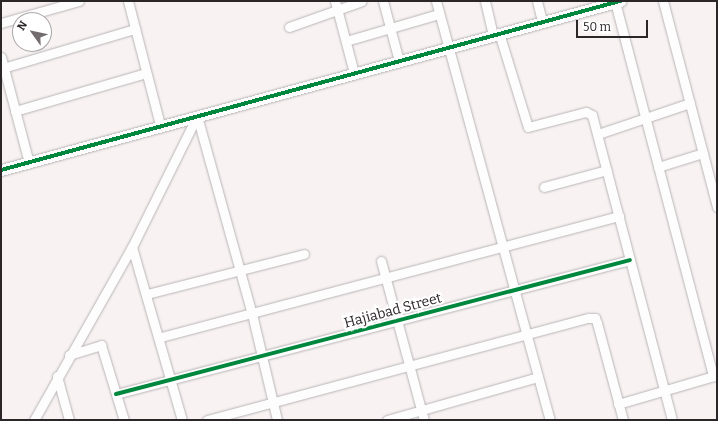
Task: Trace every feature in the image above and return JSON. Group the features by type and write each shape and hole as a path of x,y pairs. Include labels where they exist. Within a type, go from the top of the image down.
{"street":[{"path":"1,23 79,1"},
{"path":"128,1 160,125"},
{"path":"289,27 337,5 362,1"},
{"path":"383,1 393,27 399,61"},
{"path":"436,1 504,246 550,420"},
{"path":"485,1 528,127 586,112 592,115 672,420"},
{"path":"537,1 542,21"},
{"path":"663,1 717,207"},
{"path":"1,170 160,125 496,34 542,21 586,5 617,2 658,167 715,375 663,388 618,404"},
{"path":"337,5 354,73"},
{"path":"346,41 439,14"},
{"path":"3,68 135,29"},
{"path":"1,57 29,163"},
{"path":"15,111 146,73"},
{"path":"598,134 690,103"},
{"path":"34,420 56,376 132,247 197,116"},
{"path":"197,116 252,314 277,420"},
{"path":"658,167 703,153"},
{"path":"544,187 607,170"},
{"path":"161,337 619,216"},
{"path":"132,247 161,337 182,420"},
{"path":"147,294 304,254"},
{"name":"Hajiabad Street","path":"116,394 262,358 630,260"},
{"path":"381,261 423,416"},
{"path":"207,420 595,318 623,420"},
{"path":"69,355 101,345 124,420"},
{"path":"56,376 69,420"},
{"path":"387,420 423,416 538,377"}],"cycle path":[{"path":"1,170 620,1"},
{"path":"116,394 630,260"}]}
